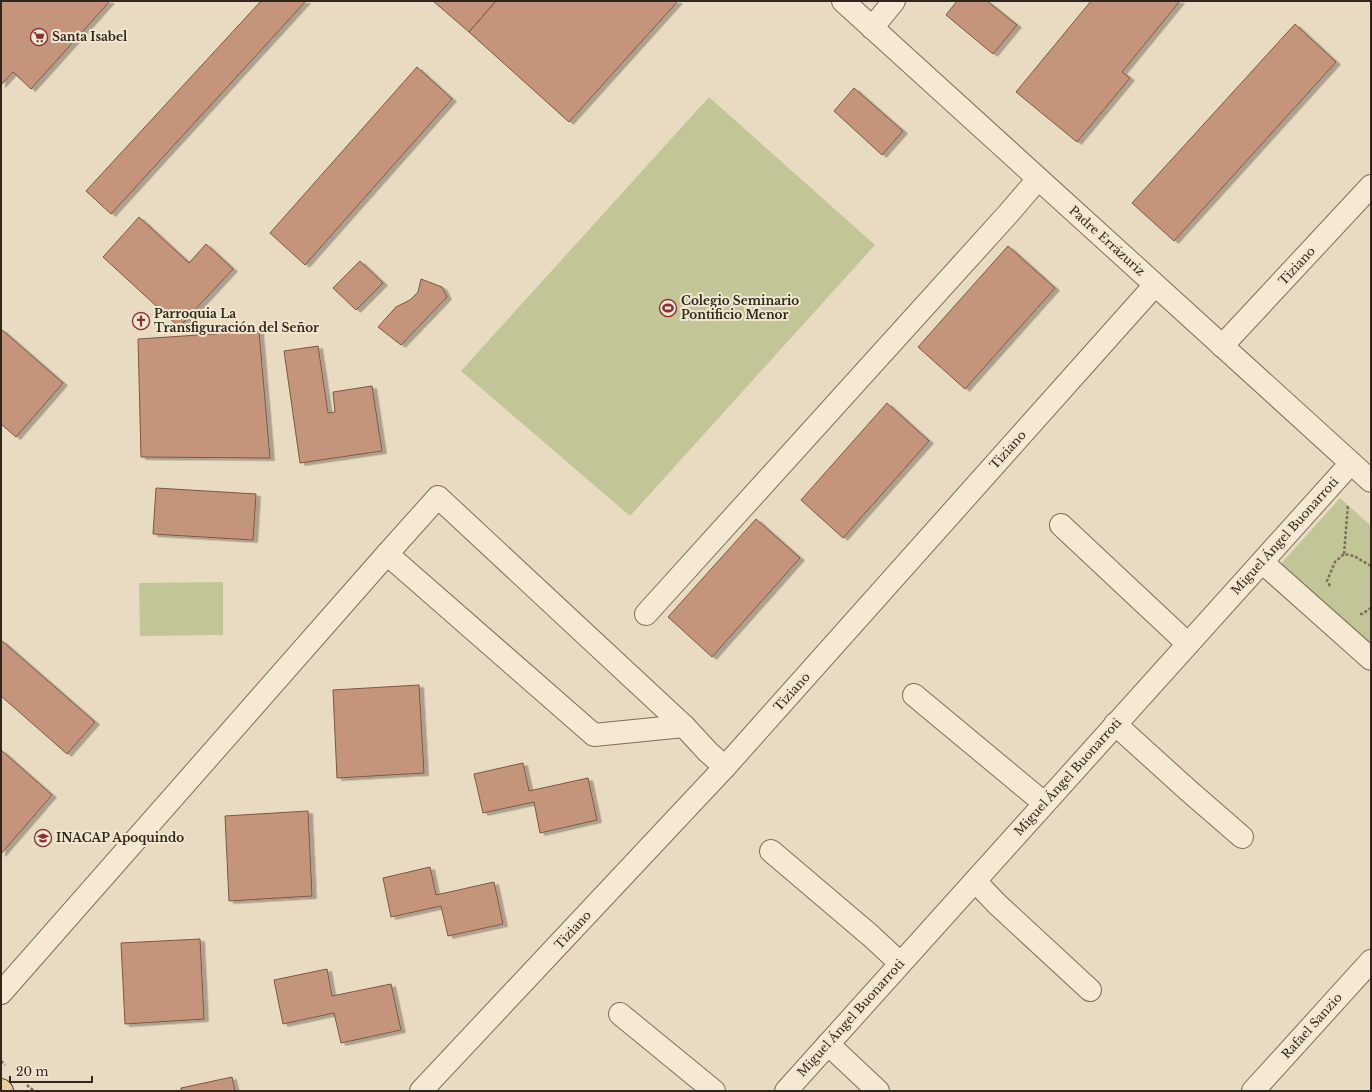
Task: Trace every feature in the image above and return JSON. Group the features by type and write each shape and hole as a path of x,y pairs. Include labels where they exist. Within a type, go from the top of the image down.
{"street":[{"name":"Padre Errázuriz","path":"843,1 1371,481"},
{"path":"872,28 894,1"},
{"path":"646,614 1003,220 1038,179"},
{"name":"Tiziano","path":"1222,346 1371,186"},
{"name":"Tiziano","path":"422,1091 725,767 1155,285"},
{"name":"Miguel Ángel Buonarroti","path":"786,1091 1351,463"},
{"path":"1,993 438,497 684,726 708,752 725,767"},
{"path":"1062,525 1188,644"},
{"path":"387,554 594,735 684,726"},
{"path":"1262,562 1371,660"},
{"path":"914,695 1044,803"},
{"path":"1116,724 1242,837"},
{"path":"771,851 900,963"},
{"path":"974,881 1090,990"},
{"name":"Rafael Sanzio","path":"1253,1091 1371,961"},
{"path":"620,1014 714,1091"},
{"path":"828,1044 878,1091"}],"path":[{"path":"1327,581 1335,562 1344,554 1348,501"},
{"path":"1344,554 1354,556 1371,566"}],"green space":[{"name":"Colegio Seminario Pontificio Menor","path":"709,97 875,245 630,516 461,371"},
{"path":"1340,498 1371,526 1371,652 1278,567"},
{"path":"223,582 223,635 140,636 139,583"}],"building":[{"name":"Santa Isabel","path":"1,1 110,1 31,89 13,72 1,85"},
{"path":"261,1 306,1 111,214 86,191"},
{"path":"433,1 496,1 469,32"},
{"path":"496,1 678,1 569,122 469,32"},
{"path":"957,1 987,1 1017,25 993,54 946,15"},
{"path":"1091,1 1180,1 1122,72 1130,78 1077,142 1016,92"},
{"path":"1295,24 1336,62 1174,241 1132,203"},
{"path":"417,67 452,99 305,265 270,233"},
{"path":"854,88 903,131 882,155 834,111"},
{"path":"139,217 189,263 206,244 233,269 179,327 103,257"},
{"path":"1008,246 1055,288 965,389 918,347"},
{"path":"360,261 383,283 356,310 333,288"},
{"path":"421,279 442,287 447,297 401,345 378,327 396,307 410,300 418,292"},
{"path":"1,329 63,383 16,437 1,424"},
{"path":"259,331 270,458 141,457 138,339"},
{"path":"318,346 328,413 335,412 333,392 372,386 382,451 300,463 284,351"},
{"path":"887,403 929,441 843,538 801,500"},
{"path":"156,488 256,494 253,540 153,534"},
{"path":"756,519 800,558 712,657 668,617"},
{"path":"1,640 95,722 67,754 1,696"},
{"path":"419,685 424,773 337,778 333,690"},
{"path":"1,750 52,795 1,854"},
{"path":"523,763 529,791 588,778 597,820 540,833 534,802 483,813 474,774"},
{"path":"308,811 312,896 229,901 225,816"},
{"path":"430,867 436,895 494,882 503,924 448,936 441,906 391,917 383,878"},
{"path":"200,939 204,1019 125,1024 121,943"},
{"path":"327,969 332,996 391,984 401,1030 341,1043 334,1013 283,1024 274,980"},
{"path":"232,1077 235,1091 181,1091 181,1088"}],"place":[{"name":"Santa Isabel","path":"39,37"},
{"name":"Colegio Seminario Pontificio Menor","path":"668,308"},
{"name":"Parroquia La Transfiguración del Señor","path":"141,321"},
{"name":"INACAP Apoquindo","path":"43,838"}]}
